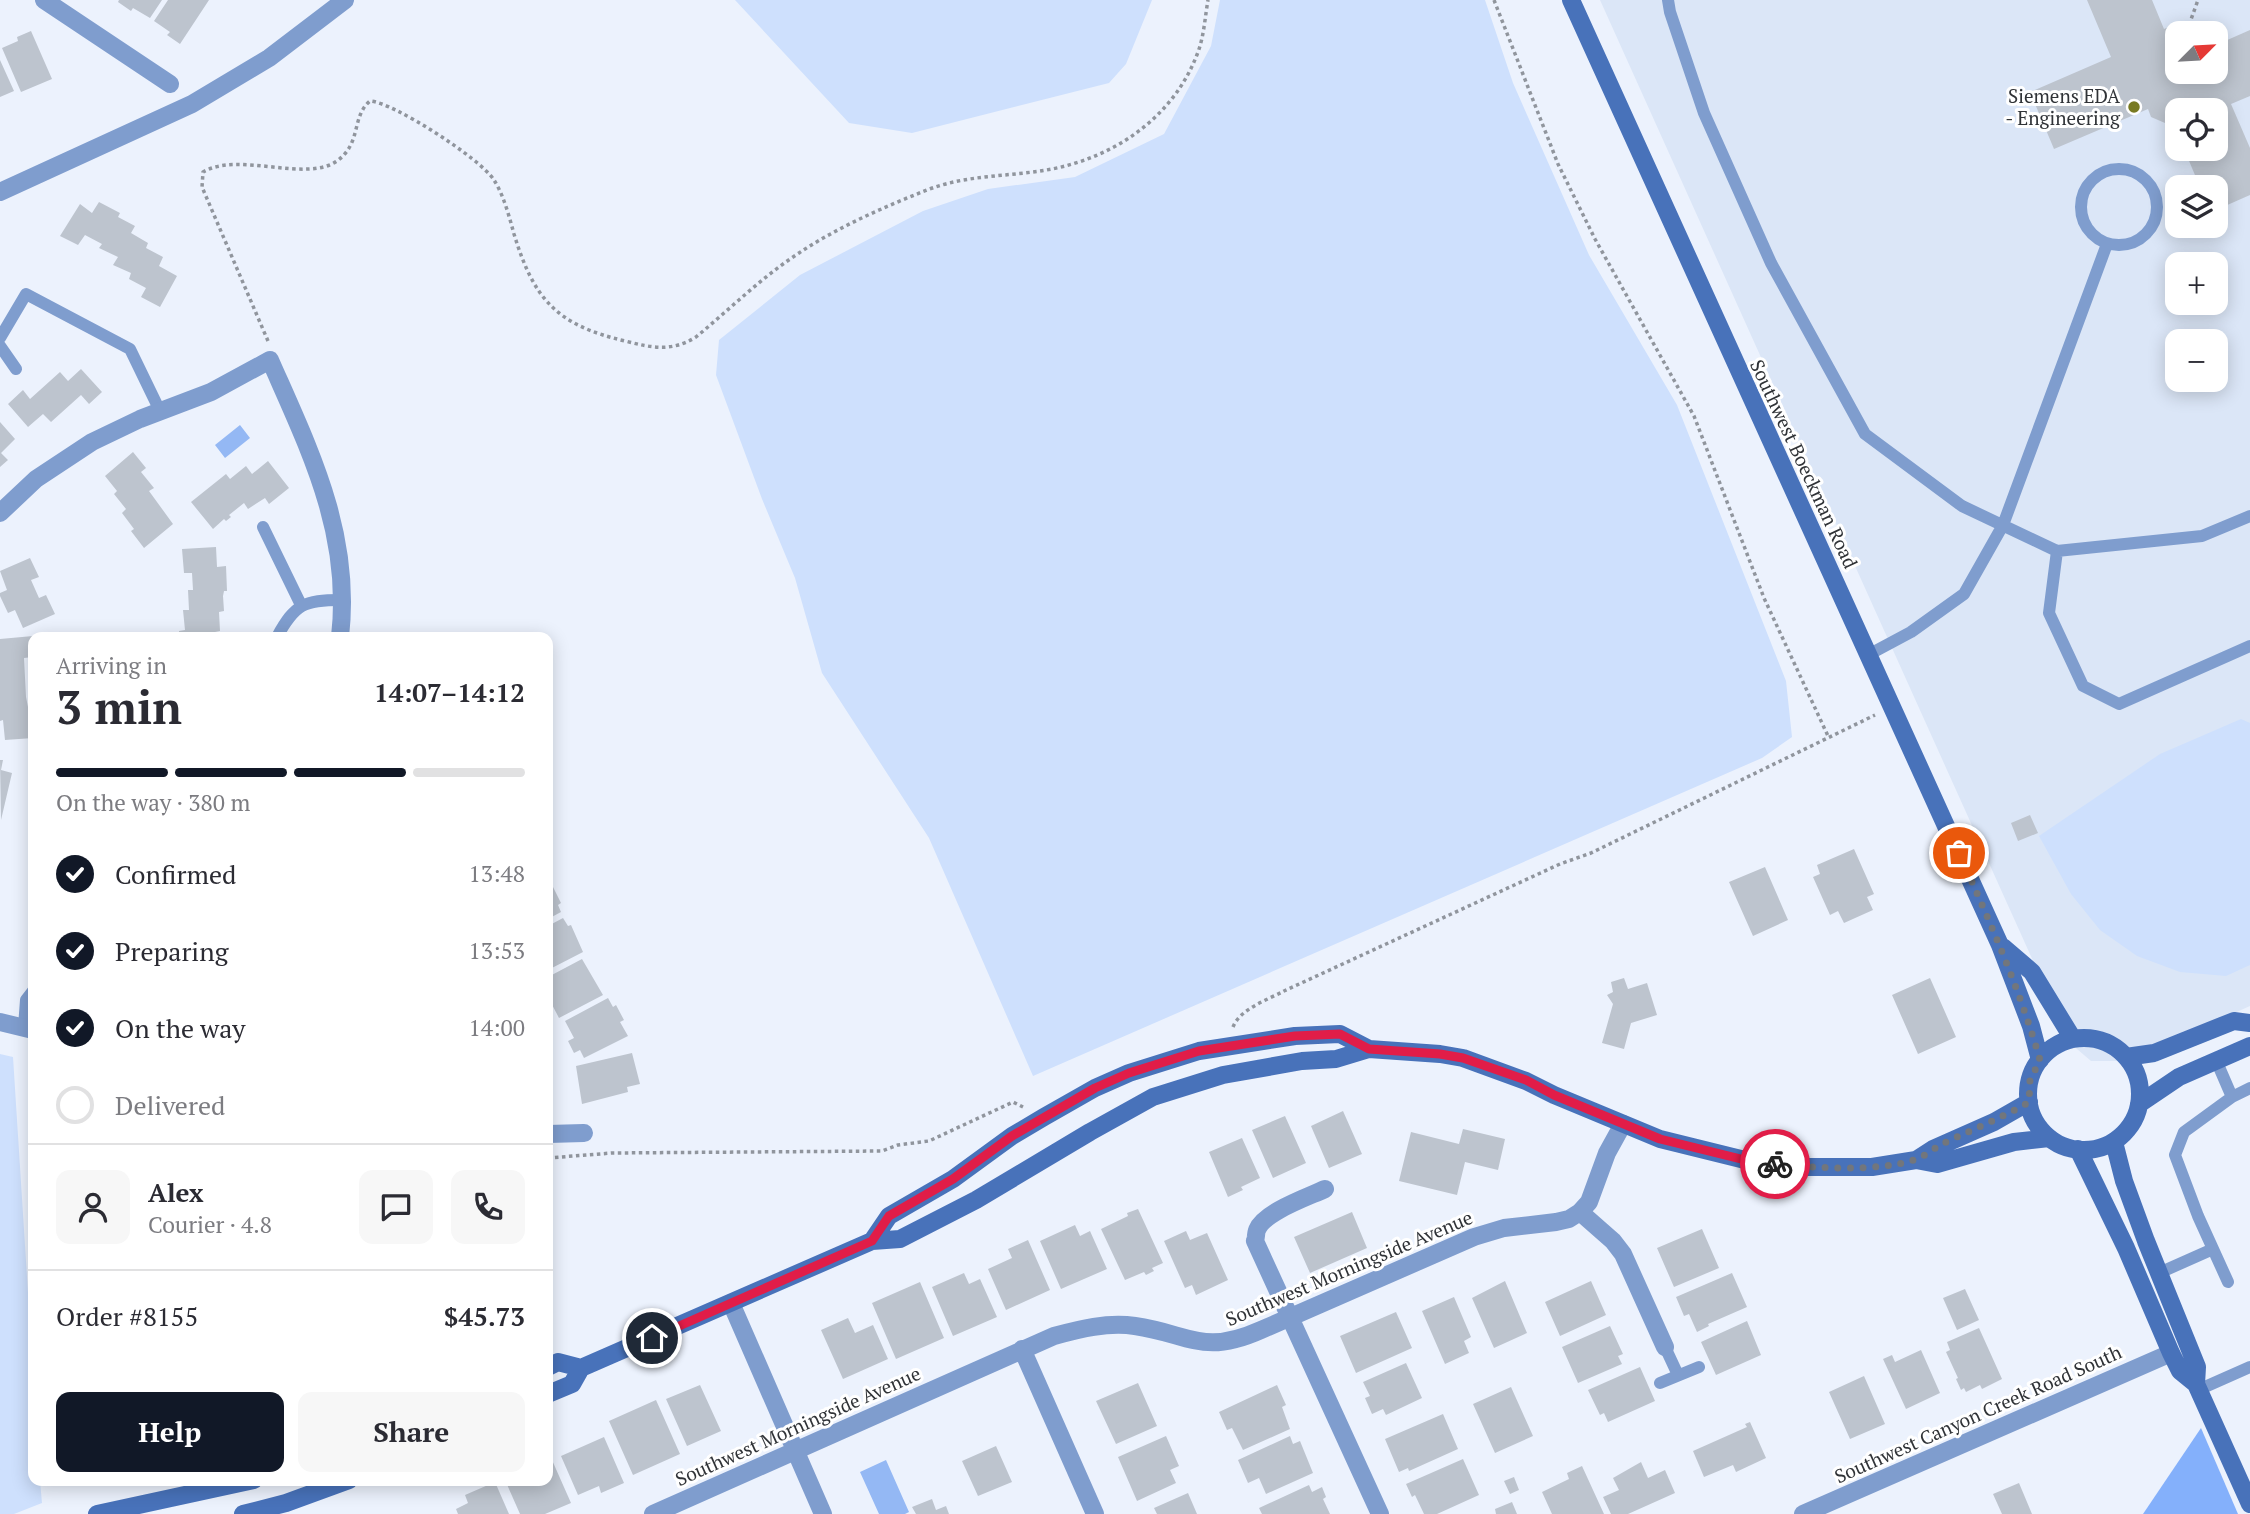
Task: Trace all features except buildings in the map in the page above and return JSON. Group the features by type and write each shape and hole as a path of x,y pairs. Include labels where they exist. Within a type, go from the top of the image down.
{"main road":[{"name":"Southwest Boeckman Road","path":"1571,0 2000,945 2031,1026 2040,1060"},
{"name":"Southwest Boeckman Road","path":"2000,945 2032,972 2073,1039"},
{"path":"2126,1057 2154,1053 2234,1021 2250,1024"},
{"path":"872,1241 889,1216 953,1179 1012,1136 1095,1088 1129,1073 1227,1045 1295,1036 1340,1034 1369,1049"},
{"path":"2073,1039 2092,1039 2111,1045 2126,1057 2135,1071 2140,1087 2139,1104 2131,1125 2114,1142 2093,1150 2070,1148 2049,1138 2039,1128 2032,1116 2029,1102 2030,1080 2040,1060 2054,1046 2073,1039"},
{"path":"2139,1104 2179,1077 2250,1046"},
{"path":"553,1392 572,1384 581,1368 872,1241 900,1239 975,1200 1153,1097 1223,1075 1302,1061 1336,1059 1369,1049 1463,1058 1526,1080 1660,1139 1749,1161 1803,1167 1858,1167 1916,1160 1937,1164 2014,1142 2049,1138"},
{"path":"1916,1160 2029,1102"},
{"path":"2114,1142 2124,1181 2197,1367 2197,1387"},
{"path":"2078,1149 2126,1248 2171,1353 2180,1371 2197,1387 2250,1504"},
{"path":"553,1364 558,1362 581,1368"},
{"path":"97,1514 226,1486"},
{"path":"243,1514 296,1500 333,1486"}],"street":[{"path":"44,0 170,84"},
{"path":"0,192 170,116 269,58 345,0"},
{"path":"0,513 36,479 70,454 140,419 211,392 270,360 320,477 331,512 338,547 340,632"},
{"path":"0,1022 28,1028"},
{"path":"1623,1124 1607,1153 1589,1202 1580,1212 1613,1241 1623,1254 1665,1347"},
{"path":"553,1134 584,1133"},
{"path":"1325,1189 1278,1211 1263,1222 1256,1230 1255,1241 1380,1514"},
{"name":"Southwest Morningside Avenue","path":"653,1514 1054,1336 1105,1326 1134,1326 1196,1342 1229,1342 1474,1237 1504,1228 1569,1219 1580,1212"},
{"path":"731,1303 823,1514"},
{"path":"1022,1349 1095,1514"},
{"name":"Southwest Canyon Creek Road South","path":"1803,1514 2171,1353"}],"lane":[{"path":"1668,0 1704,113 1771,263 1865,434 1962,506 2057,551 2202,536 2250,516"},
{"path":"2106,171 2130,171 2150,184 2157,207 2155,219 2150,229 2131,244 2107,244 2088,230 2083,220 2082,196 2088,185 2106,171"},
{"path":"1868,654 1911,632 1964,594 2003,525 2107,244"},
{"path":"0,338 26,294 130,349 160,411"},
{"path":"0,346 16,369"},
{"path":"263,527 301,605"},
{"path":"2057,551 2049,613 2082,686 2119,704 2250,646"},
{"path":"280,632 293,611 301,605 318,600 341,600"},
{"path":"28,997 28,1019"},
{"path":"2216,1060 2232,1097"},
{"path":"2228,1282 2175,1155 2184,1132 2232,1097 2250,1088"},
{"path":"2159,1273 2213,1249"},
{"path":"1665,1347 1678,1375"},
{"path":"1660,1383 1699,1367"},
{"path":"2197,1387 2250,1367"}],"path":[{"path":"270,360 270,346 202,187 203,172 220,166 297,169 334,163 354,142 363,107 370,101 400,111 470,158 492,177 504,201 526,270 539,292 561,315 584,328 614,339 652,348 666,348 684,344 696,337 800,252 886,207 953,181 983,175 1051,169 1080,162 1135,136 1169,105 1193,64 1199,49 1208,0"},
{"path":"1494,0 1570,189 1626,296 1695,416 1765,598 1828,736"},
{"path":"2190,21 2198,0"},
{"path":"1227,1045 1236,1019 1256,1005 1560,864 1591,853 1892,706"},
{"path":"553,1158 612,1153 882,1151 898,1145 929,1141 1013,1102 1044,1117"}],"shaded area":[{"path":"735,0 1152,0 1126,64 1109,83 912,133 849,123"},
{"path":"1220,0 1485,0 1513,83 1589,255 1677,405 1786,681 1792,737 1762,758 1033,1076 929,838 822,673 795,578 762,499 716,375 719,340 800,275 923,211 988,189 1075,177 1164,134 1211,46"},
{"path":"1600,0 2250,0 2250,1006 2127,1061 2091,1061 2070,1043"},
{"path":"240,425 250,438 225,458 215,445"},
{"path":"2241,719 2250,723 2250,965 2226,976 2180,972 2137,956 2100,930 2071,894 2039,836 2160,754"},
{"path":"0,1054 13,1057 28,1292 28,1486 40,1486 42,1503 14,1514 0,1514"},
{"path":"2201,1428 2238,1514 2143,1514"},
{"path":"886,1460 909,1512 905,1514 879,1514 860,1472"}],"way so far":[{"path":"1775,1164 1803,1167 1872,1167 1916,1160 1956,1137 1994,1122 2029,1102 2030,1080 2040,1060 2031,1026 2000,945 1959,853"}],"place":[{"name":"Siemens EDA - Engineering","path":"2134,107"}],"route":[{"path":"652,1338 872,1241 889,1216 953,1179 1012,1136 1095,1088 1167,1060 1227,1045 1295,1036 1340,1034 1369,1049 1463,1058 1526,1080 1554,1095 1660,1139 1749,1161 1775,1164"}]}
